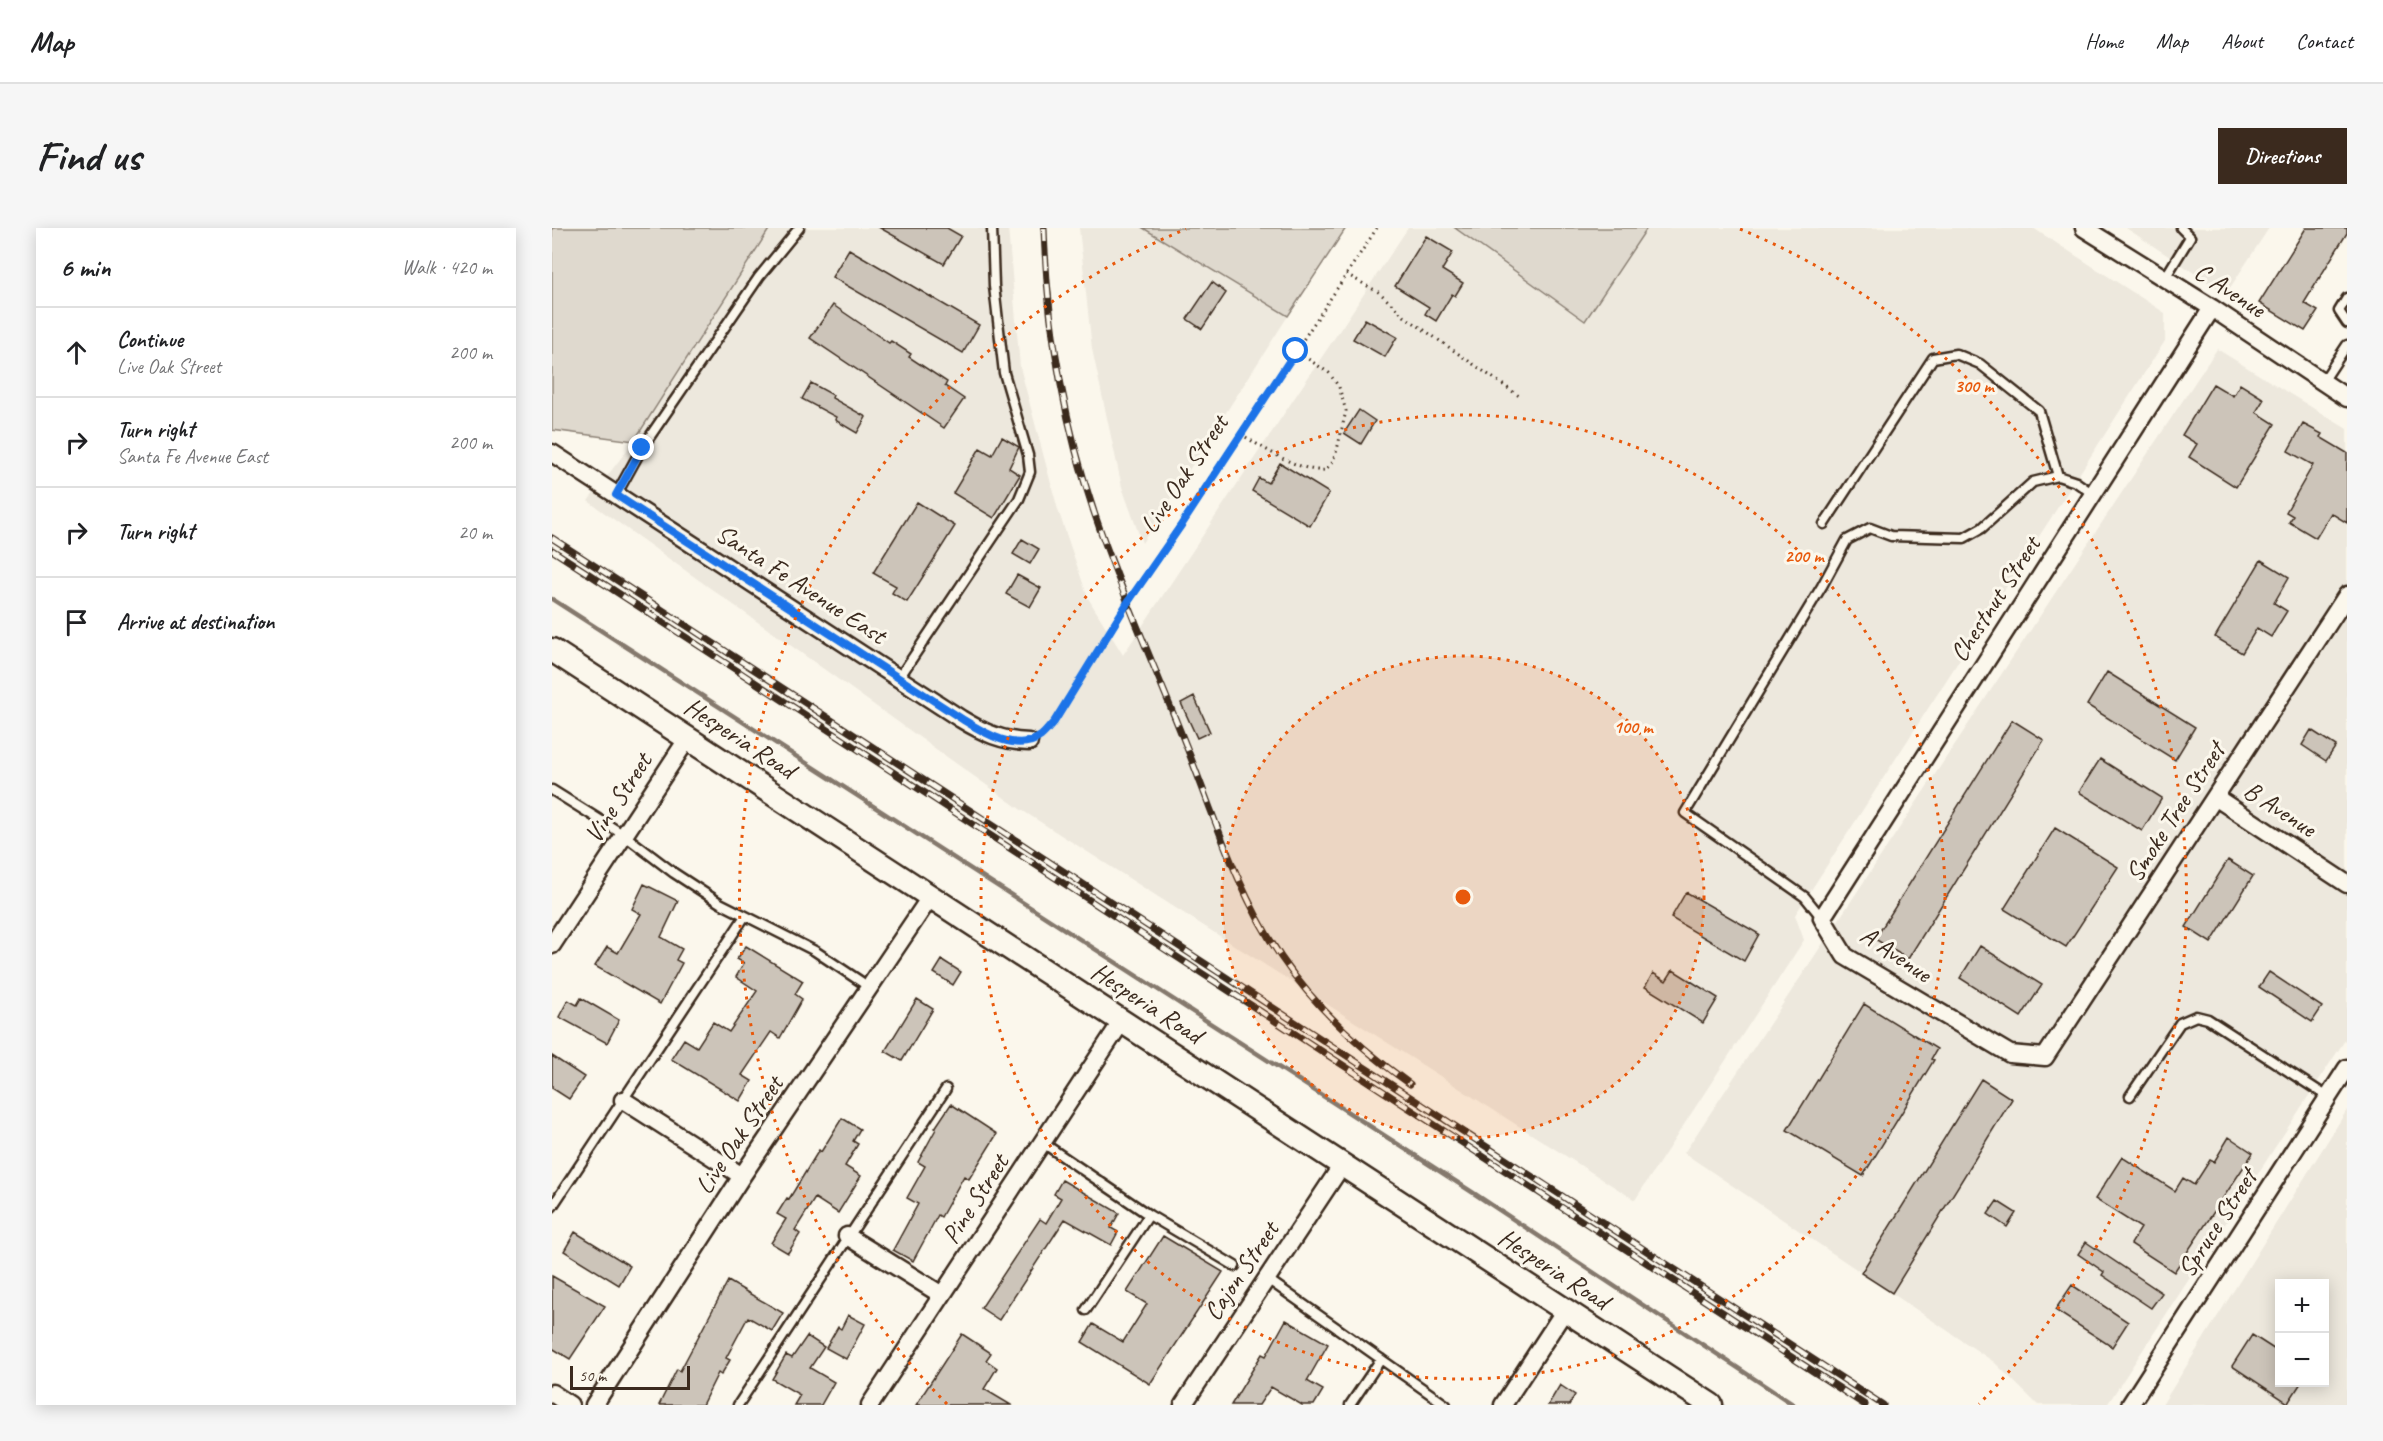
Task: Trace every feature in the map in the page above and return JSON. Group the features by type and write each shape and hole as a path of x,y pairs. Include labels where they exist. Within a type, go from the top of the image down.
{"main road":[{"name":"Hesperia Road","path":"552,650 1711,1405"}],"street":[{"name":"C Avenue","path":"2084,228 2324,380 2347,398"},
{"name":"Chestnut Street","path":"1822,918 2212,308"},
{"name":"Santa Fe Avenue East","path":"552,453 987,734 1007,741 1029,742"},
{"name":"Smoke Tree Street","path":"2045,1057 2347,595"},
{"name":"Vine Street","path":"552,945 688,738"},
{"name":"B Avenue","path":"2215,797 2347,884"},
{"name":"Live Oak Street","path":"594,1405 742,1176 931,896"},
{"name":"A Avenue","path":"1822,918 1845,956 2010,1054 2045,1057"},
{"name":"Pine Street","path":"870,1405 1122,1021"},
{"name":"Spruce Street","path":"2130,1405 2347,1068"},
{"path":"623,1100 742,1176"},
{"name":"Cajon Street","path":"1183,1405 1342,1165"},
{"path":"847,1236 942,1295"},
{"path":"1503,1405 1565,1310"},
{"path":"552,1393 570,1405"}],"lane":[{"path":"616,495 642,448 759,277 799,228"},
{"path":"899,678 1019,499 1030,472 1028,455 1004,373 994,286 992,228"},
{"path":"2165,278 2190,237 2181,228"},
{"path":"2347,298 2339,311 2347,323"},
{"path":"2324,380 2347,345"},
{"path":"1824,524 1933,358 1956,354 1980,364 2039,411 2058,476 2076,482 2093,494"},
{"name":"A Avenue","path":"1822,918 1805,897 1685,813 1822,586 1847,540 1870,528 1891,536 1964,538 1982,528 2033,482 2058,476"},
{"path":"552,790 624,835 674,873 720,903 815,951 869,987"},
{"path":"552,1207 745,916"},
{"path":"2130,1096 2180,1023 2196,1016 2208,1019 2328,1097"},
{"path":"738,1405 847,1236 946,1089"},
{"path":"1043,1143 1149,1215 1235,1266"},
{"path":"1086,1310 1149,1215"},
{"path":"1266,1278 1446,1405"},
{"path":"1350,1405 1381,1359"}],"path":[{"name":"Live Oak Street","path":"1029,742 1041,736 1054,722 1128,602 1377,228"},
{"path":"1346,274 1380,293 1404,316 1522,398"},
{"path":"1241,434 1263,448 1309,469 1325,470 1332,463 1346,411 1339,387 1329,373 1296,351"}],"shaded area":[{"path":"552,228 770,228 634,441 552,430"},
{"path":"770,228 1008,228 1020,367 1058,510 1088,598 1123,655 1408,228 1455,228 1585,321 1647,228 2033,228 2165,313 2165,341 1795,915 1804,940 1635,1200 1020,809 588,501 634,441"},
{"path":"1079,228 1143,228 1288,316 1142,543 1122,487 1092,349"},
{"path":"1143,228 1346,228 1288,316"},
{"path":"1455,228 1647,228 1585,321"},
{"path":"2126,228 2269,228 2226,294"},
{"path":"2217,349 2347,429 2347,1037 2107,1405 2038,1405 1994,1362 1684,1153"},
{"path":"2347,1110 2347,1405 2162,1405"}],"building":[{"path":"880,228 947,228 961,236 944,264"},
{"path":"2306,228 2347,228 2347,233 2304,303 2318,311 2305,331 2259,303"},
{"path":"1426,236 1453,252 1442,270 1463,283 1455,296 1452,294 1436,321 1425,314 1429,307 1395,286"},
{"path":"849,249 979,325 963,353 832,277"},
{"path":"1212,282 1226,293 1202,329 1187,319"},
{"path":"833,305 889,343 891,341 911,354 909,357 947,382 945,386 964,399 944,428 810,338"},
{"path":"1365,319 1397,337 1385,357 1353,339"},
{"path":"811,383 866,417 857,433 835,420 836,417 802,399"},
{"path":"2213,384 2233,396 2240,384 2264,399 2256,412 2275,424 2236,487 2189,457 2197,444 2182,435"},
{"path":"1359,410 1375,421 1361,444 1344,433"},
{"path":"2303,424 2322,434 2320,437 2347,453 2347,523 2331,513 2316,538 2289,522 2293,516 2286,512 2313,465 2288,451"},
{"path":"1002,437 1019,447 1009,468 1020,475 994,518 953,493 980,448 992,455"},
{"path":"1280,463 1329,493 1310,526 1252,491 1259,478 1268,483"},
{"path":"917,502 955,526 907,602 892,593 896,586 873,573"},
{"path":"1022,539 1039,549 1030,564 1013,554"},
{"path":"2261,560 2289,577 2274,603 2287,611 2271,637 2257,628 2242,653 2215,637"},
{"path":"1017,575 1041,588 1030,607 1006,594"},
{"path":"2107,672 2195,727 2175,760 2087,705"},
{"path":"1194,696 1210,732 1197,738 1181,703"},
{"path":"2012,720 2044,740 1908,959 1875,939"},
{"path":"2311,730 2336,746 2326,761 2302,745"},
{"path":"2100,759 2162,798 2142,831 2079,792"},
{"path":"2055,828 2118,867 2066,947 2004,909"},
{"path":"2228,860 2253,876 2211,943 2186,927"},
{"path":"644,884 678,901 661,937 682,949 676,960 682,963 660,1004 595,966 607,947 618,953 641,914 632,909"},
{"path":"1686,892 1759,934 1744,961 1671,918"},
{"path":"746,946 803,981 795,994 802,999 780,1038 771,1032 742,1075 752,1081 740,1101 671,1059 684,1039 697,1047 713,1022 729,1032 757,991 736,977 744,963 737,959"},
{"path":"1980,946 2042,985 2021,1017 1960,978"},
{"path":"942,960 961,972 953,985 934,973"},
{"path":"1673,970 1718,998 1703,1023 1645,987 1653,973 1666,981"},
{"path":"2269,972 2322,1007 2312,1022 2259,987"},
{"path":"581,998 619,1020 607,1043 559,1017 568,1000 577,1005"},
{"path":"917,999 933,1009 902,1061 885,1051"},
{"path":"1864,1004 1937,1049 1931,1059 1934,1060 1863,1176 1787,1130"},
{"path":"552,1056 584,1077 569,1099 552,1088"},
{"path":"1981,1079 2012,1099 1892,1293 1861,1273"},
{"path":"951,1104 997,1134 969,1179 964,1176 941,1217 938,1215 913,1261 893,1250 918,1204 907,1198 925,1166 918,1162 935,1128"},
{"path":"842,1118 860,1129 853,1141 858,1144 845,1166 861,1176 838,1213 815,1198 795,1230 800,1234 788,1253 771,1243 786,1219 777,1214"},
{"path":"2229,1137 2253,1153 2174,1272 2131,1244 2141,1228 2095,1199 2122,1157 2175,1191 2183,1178 2194,1185 2210,1160 2214,1162"},
{"path":"1062,1180 1119,1213 1111,1228 1118,1232 1111,1245 1065,1219 999,1320 981,1308 1040,1219 1046,1223 1061,1198 1054,1194"},
{"path":"1997,1201 2016,1213 2007,1227 1988,1214"},
{"path":"575,1232 630,1266 619,1285 564,1251"},
{"path":"1163,1236 1223,1272 1150,1384 1082,1342 1093,1324 1123,1342 1147,1304 1127,1292"},
{"path":"2086,1242 2162,1293 2151,1308 2102,1275 2104,1272 2078,1254"},
{"path":"552,1276 605,1306 570,1359 552,1348"},
{"path":"728,1281 783,1313 772,1331 748,1317 726,1358 730,1360 721,1375 718,1373 702,1405 659,1405 677,1369 680,1371"},
{"path":"2072,1285 2128,1322 2112,1347 2055,1310"},
{"path":"848,1315 865,1324 846,1359 826,1348 838,1327 841,1329"},
{"path":"1286,1320 1328,1344 1307,1381 1323,1390 1314,1405 1302,1405 1271,1387 1259,1405 1231,1405 1262,1354 1266,1356"},
{"path":"962,1334 991,1353 986,1360 997,1368 984,1389 1011,1405 916,1405"},
{"path":"2252,1335 2275,1350 2275,1387 2298,1387 2288,1403 2232,1366"},
{"path":"807,1336 824,1347 810,1368 834,1382 821,1405 794,1405 800,1395 772,1379 786,1355 792,1358"},
{"path":"1560,1385 1575,1395 1569,1405 1548,1405"}],"waterway":[{"path":"552,599 1472,1192 1794,1405"}],"railway":[{"path":"1044,228 1053,337 1066,409 1084,480 1116,572 1239,880 1265,932 1309,993 1357,1042 1410,1084"},
{"path":"552,538 1883,1405"},
{"path":"552,550 1865,1405"}],"route":[{"path":"642,448 616,495 987,734 1007,741 1029,742 1041,736 1054,722 1128,602 1296,351"}]}
